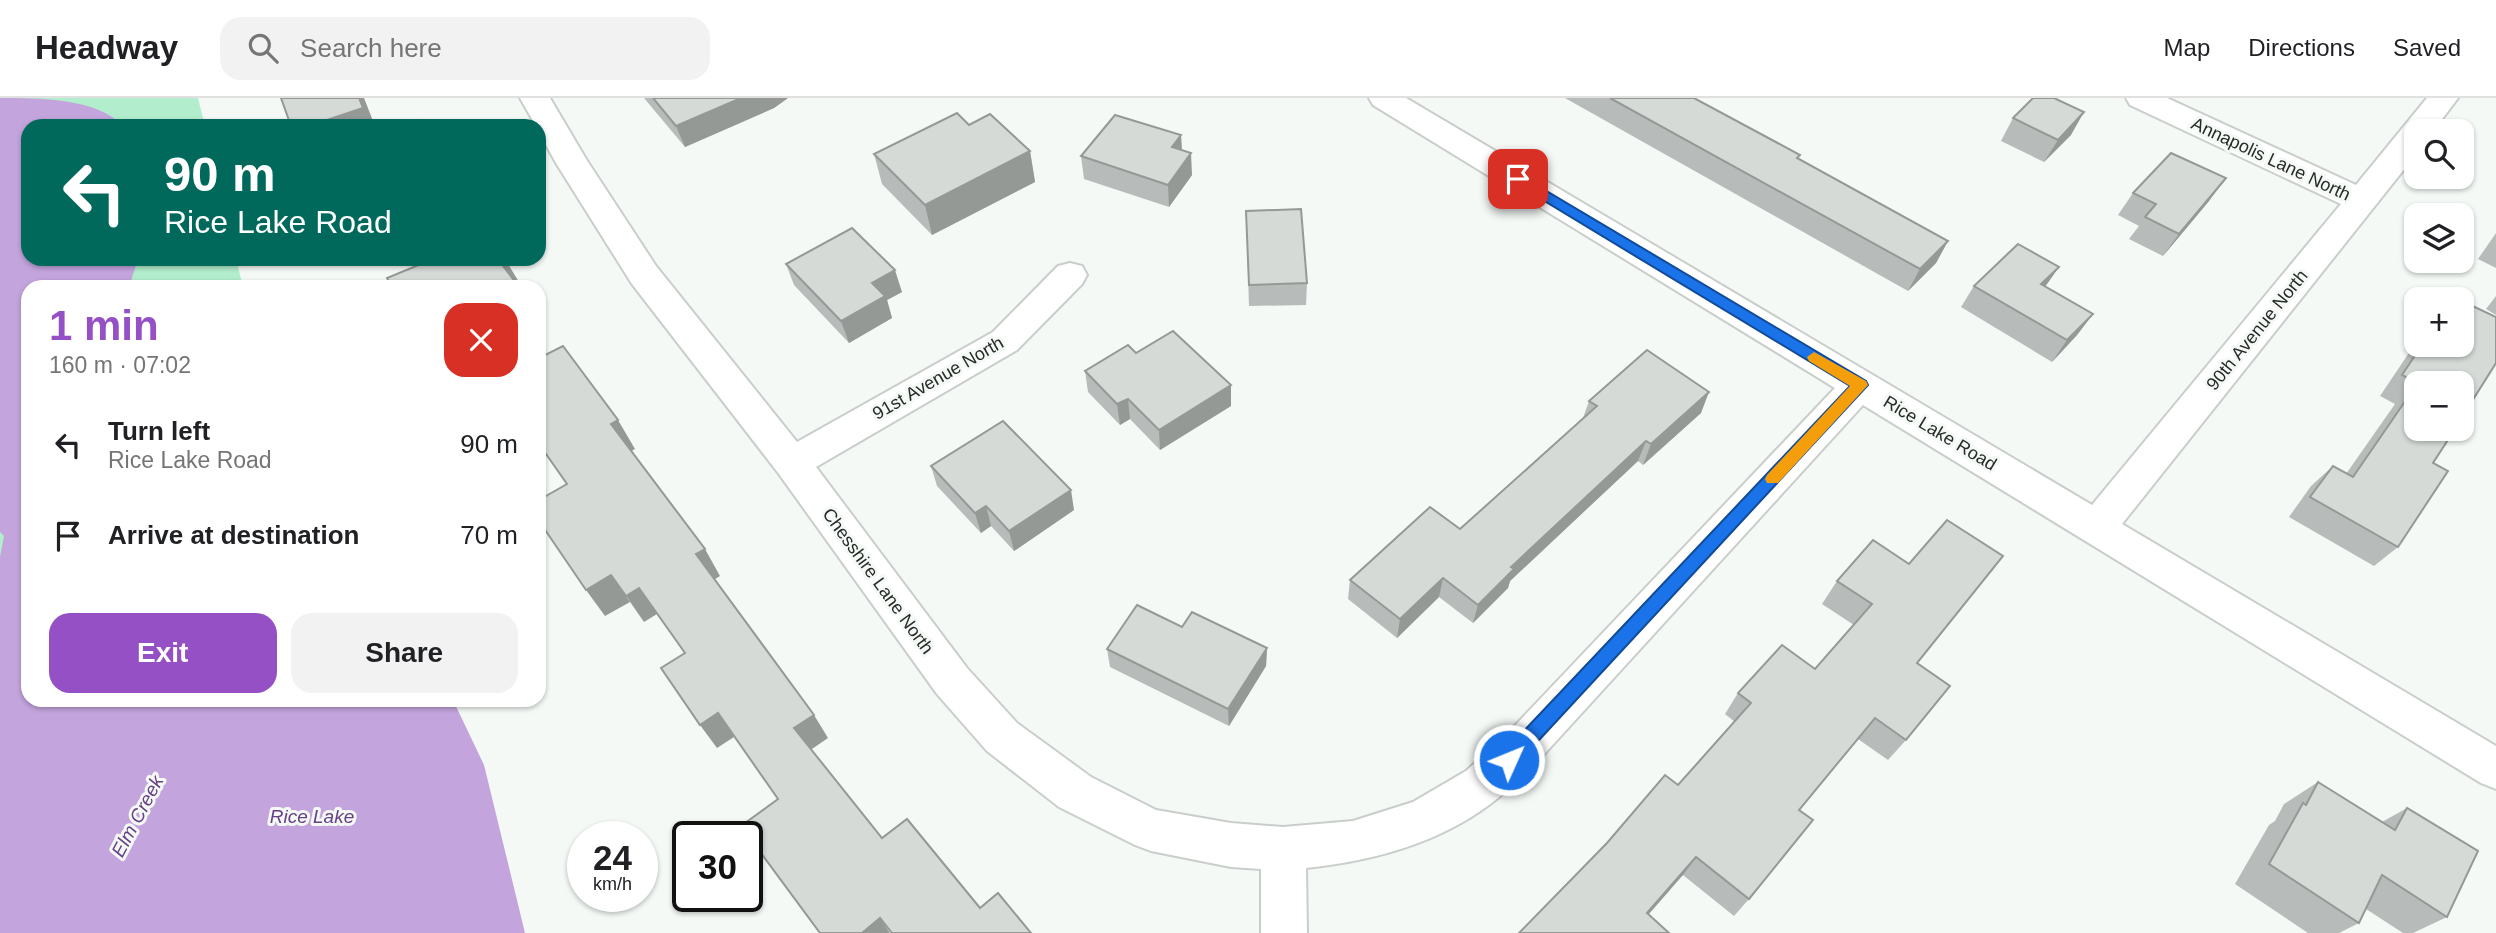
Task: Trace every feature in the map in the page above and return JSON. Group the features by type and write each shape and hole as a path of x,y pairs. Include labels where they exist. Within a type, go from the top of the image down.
{"street":[{"name":"Chesshire Lane North","path":"535,98 572,163 644,275 792,463 953,681 1002,737 1075,792 1151,830 1231,845 1283,849 1353,842 1424,820 1481,785 1523,747 1860,385"},
{"name":"Rice Lake Road","path":"1384,98 2496,769"},
{"name":"Annapolis Lane North","path":"2141,98 2362,201"},
{"name":"90th Avenue North","path":"2426,119 2443,98"},
{"name":"90th Avenue North","path":"2097,527 2404,148"},
{"name":"91st Avenue North","path":"792,463 1005,341 1070,275"},
{"path":"1283,849 1284,933"}],"green space":[{"path":"0,98 198,98 203,119 21,119 21,266 238,266 241,280 21,280 21,707 25,707 0,762"}],"water":[{"name":"Rice Lake","path":"0,98 49,99 83,105 114,119 21,119 21,266 136,266 131,280 21,280 21,707 456,707 484,765 525,933 0,933 0,557 4,536 0,532"}],"building":[{"path":"281,98 359,98 363,108 330,119 288,119"},
{"path":"653,98 741,98 676,126"},
{"path":"1610,98 1694,98 1800,155 1797,158 1948,241 1920,269"},
{"path":"2033,98 2054,98 2084,112 2058,140 2013,118"},
{"path":"957,113 969,125 990,114 1030,151 925,205 874,154"},
{"path":"1115,115 1181,135 1172,147 1191,153 1168,185 1081,156"},
{"path":"2171,153 2226,178 2179,234 2145,217 2156,204 2133,193"},
{"path":"1301,209 1307,283 1249,285 1246,211"},
{"path":"852,228 895,270 872,283 885,296 841,321 786,264"},
{"path":"2018,244 2059,267 2041,284 2093,314 2067,340 1974,286"},
{"path":"416,266 503,266 514,280 388,280 387,278"},
{"path":"2474,307 2496,317 2496,363 2474,398 2474,371 2405,371 2414,357 2474,357"},
{"path":"1173,331 1231,385 1159,430 1128,399 1117,404 1085,371 1128,345 1136,353"},
{"path":"563,346 618,420 611,424 705,549 696,554 814,715 794,728 882,838 907,819 980,908 998,893 1031,933 892,933 880,918 862,933 820,933 763,856 763,821 748,821 778,799 718,713 700,725 661,668 685,653 639,588 626,596 611,575 586,590 546,531 546,496 567,484 546,454 546,354"},
{"path":"1647,350 1709,392 1651,444 1646,441 1511,567 1514,569 1478,605 1443,578 1400,619 1350,580 1430,507 1460,529 1597,406 1589,401"},
{"path":"2404,403 2404,441 2447,441 2433,463 2448,471 2398,547 2310,497 2333,466 2353,477"},
{"path":"1003,421 1071,490 1009,531 986,506 975,513 931,466"},
{"path":"1947,520 2003,556 1917,663 1950,686 1906,740 1875,718 1799,810 1813,820 1749,899 1696,857 1647,913 1669,933 1519,933 1607,843 1665,775 1678,785 1751,703 1738,693 1782,645 1815,669 1872,604 1837,581 1873,540 1909,564"},
{"path":"1137,605 1182,627 1192,612 1267,648 1228,709 1107,649"},
{"path":"2318,782 2395,830 2407,808 2478,851 2447,917 2382,875 2359,923 2269,864 2303,803 2306,805"}],"slow traffic":[{"path":"1772,479 1860,385 1814,357"}],"route":[{"path":"1509,760 1860,385 1518,179"}],"water label":[{"name":"Elm Creek","path":"137,816"}]}
